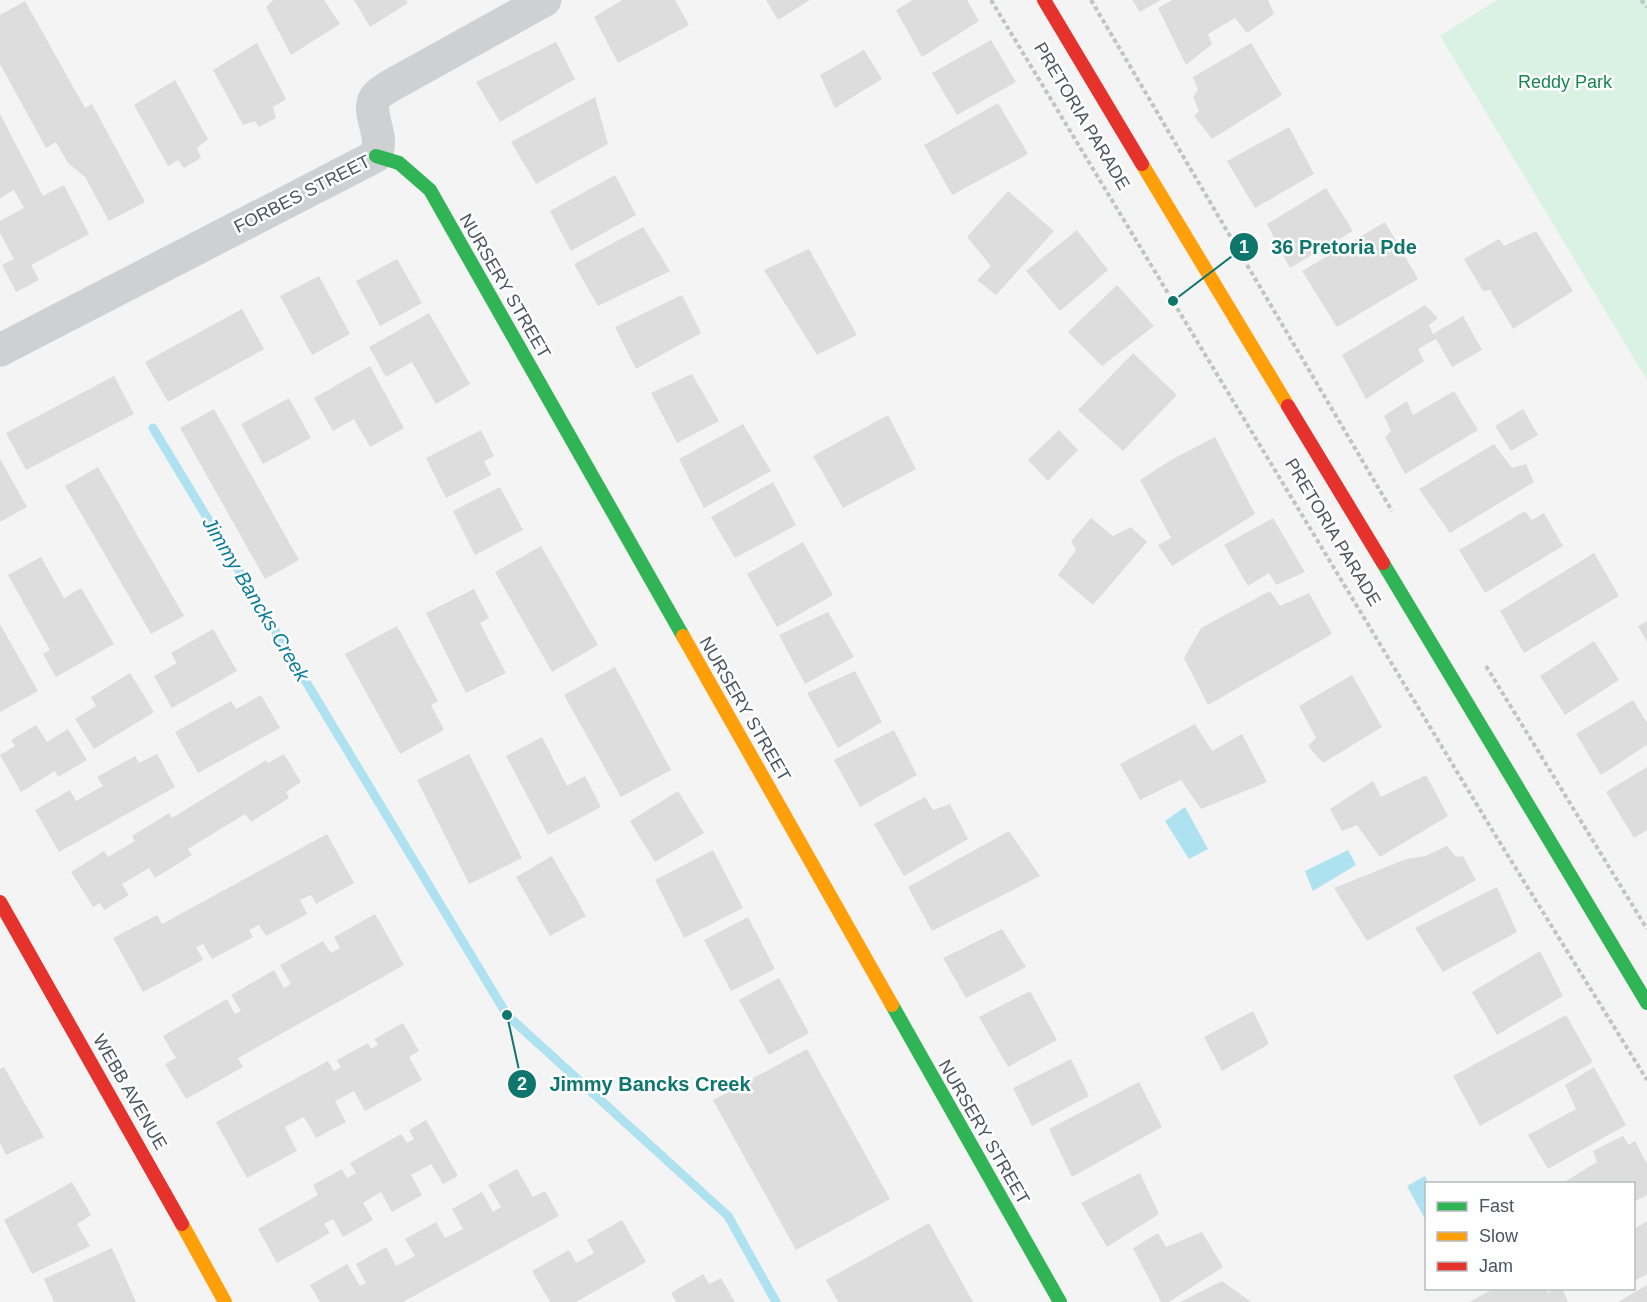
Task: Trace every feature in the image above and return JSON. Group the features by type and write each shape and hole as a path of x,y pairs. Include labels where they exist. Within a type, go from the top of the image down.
{"street":[{"name":"FORBES STREET","path":"0,350 376,156 380,147 372,108 376,97 390,86 544,0"},
{"name":"PRETORIA PARADE","path":"1044,0 1647,1003"},
{"name":"NURSERY STREET","path":"376,156 386,157 402,165 430,190 1060,1302"},
{"name":"WEBB AVENUE","path":"0,902 149,1163 225,1302"}],"path":[{"name":"PRETORIA PARADE","path":"991,0 1491,828 1647,1080"},
{"path":"1090,0 1396,517"},
{"path":"1641,0 1647,7"},
{"path":"1480,657 1647,929"}],"green space":[{"name":"Reddy Park","path":"1497,0 1647,0 1647,380 1440,36"}],"water":[{"path":"1185,807 1208,849 1189,859 1165,821"},
{"path":"1348,850 1356,865 1313,891 1305,871"},
{"path":"1425,1176 1428,1182 1425,1182 1425,1219 1407,1186"}],"building":[{"path":"273,0 324,0 340,24 291,55 266,7"},
{"path":"354,0 406,0 408,3 370,27"},
{"path":"622,0 675,0 689,25 618,63 594,17"},
{"path":"766,0 810,0 778,20"},
{"path":"913,0 967,0 979,21 922,57 896,10"},
{"path":"1132,0 1161,0 1140,12"},
{"path":"1172,0 1268,0 1274,14 1247,33 1235,18 1208,34 1212,44 1186,65 1158,8"},
{"path":"25,1 85,108 92,104 145,202 109,221 85,177 68,163 56,142 46,148 0,64 0,15"},
{"path":"991,40 1016,82 957,115 932,73"},
{"path":"556,42 575,79 500,122 476,82"},
{"path":"257,43 286,99 273,107 276,118 259,127 255,121 243,125 213,70"},
{"path":"1251,43 1282,95 1212,139 1194,116 1199,111 1193,97 1198,90 1193,77"},
{"path":"864,50 882,79 835,108 820,75"},
{"path":"175,80 208,139 197,148 201,158 184,168 178,160 168,166 134,105"},
{"path":"595,97 608,144 536,184 511,142"},
{"path":"998,103 1028,154 952,195 924,145"},
{"path":"0,114 43,196 64,185 89,234 31,265 39,280 16,292 2,265 14,259 0,233 0,221 24,208 14,190 0,198"},
{"path":"1289,127 1314,174 1255,208 1227,161"},
{"path":"615,175 636,215 571,251 550,211"},
{"path":"1326,188 1353,231 1290,268 1267,224"},
{"path":"1008,191 1054,231 996,295 977,280 991,266 967,237"},
{"path":"1385,222 1418,279 1337,327 1302,271"},
{"path":"643,227 670,271 598,306 574,264"},
{"path":"1077,230 1108,270 1060,311 1026,271"},
{"path":"1536,231 1573,291 1513,329 1490,290 1483,291 1464,259 1499,239 1504,246"},
{"path":"809,249 857,335 817,355 764,270"},
{"path":"397,259 422,303 380,326 356,281"},
{"path":"319,276 350,334 312,355 280,296"},
{"path":"1117,285 1154,326 1102,366 1068,332"},
{"path":"682,295 701,333 636,369 615,327"},
{"path":"1425,305 1438,318 1429,325 1433,334 1463,316 1482,350 1452,367 1436,339 1418,349 1424,361 1366,399 1342,355"},
{"path":"242,309 264,349 168,402 145,362"},
{"path":"429,313 470,384 436,404 412,362 386,377 369,347"},
{"path":"1133,353 1177,395 1123,451 1078,410"},
{"path":"370,366 404,428 370,447 354,419 333,431 314,398"},
{"path":"692,374 719,421 677,443 651,393"},
{"path":"114,376 134,414 26,470 6,433"},
{"path":"1454,391 1478,430 1405,474 1385,437 1391,431 1384,416 1407,401 1413,415"},
{"path":"289,398 311,438 263,464 241,424"},
{"path":"214,409 299,560 265,579 180,428"},
{"path":"1523,409 1538,435 1511,451 1495,426"},
{"path":"888,415 916,469 843,508 813,456"},
{"path":"743,424 771,471 704,508 679,459"},
{"path":"481,430 494,456 484,461 491,475 446,498 426,458"},
{"path":"1059,430 1078,450 1048,481 1028,460"},
{"path":"1215,437 1255,514 1172,566 1158,545 1171,538 1140,480 1171,460"},
{"path":"1494,444 1512,468 1526,464 1534,482 1450,533 1419,489"},
{"path":"0,459 27,507 0,522"},
{"path":"98,467 184,616 151,634 65,486"},
{"path":"773,482 796,525 735,558 711,517"},
{"path":"500,487 523,530 475,555 453,511"},
{"path":"1525,511 1532,520 1544,513 1563,546 1485,593 1459,550"},
{"path":"1091,518 1113,536 1131,527 1147,542 1093,605 1058,575 1076,550 1071,541"},
{"path":"1273,518 1305,572 1276,585 1269,573 1248,586 1224,545"},
{"path":"803,542 833,595 777,627 747,574"},
{"path":"541,546 598,645 552,672 495,572"},
{"path":"1594,553 1619,596 1524,653 1500,611"},
{"path":"41,557 64,598 81,588 114,644 56,677 43,654 50,650 8,575"},
{"path":"474,589 489,618 480,623 506,673 466,693 426,613"},
{"path":"1270,591 1280,606 1309,593 1332,634 1208,705 1184,658 1201,628"},
{"path":"828,612 854,657 805,684 779,635"},
{"path":"1647,621 1647,642 1638,626"},
{"path":"0,624 38,691 0,712"},
{"path":"397,626 438,701 431,705 444,730 400,754 345,654"},
{"path":"213,629 237,671 172,708 154,676 177,663 171,653"},
{"path":"1594,641 1619,680 1565,715 1540,676"},
{"path":"615,667 671,770 621,797 564,695"},
{"path":"855,671 882,722 838,748 807,693"},
{"path":"130,673 154,712 94,749 75,719 96,706 91,697"},
{"path":"1352,675 1382,727 1323,763 1308,746 1316,738 1299,706"},
{"path":"261,695 280,728 198,773 175,732 231,701 236,709"},
{"path":"1633,700 1647,723 1647,745 1601,775 1576,734"},
{"path":"1195,724 1212,751 1242,734 1267,782 1201,809 1181,780 1140,800 1120,764"},
{"path":"36,725 47,742 68,729 87,760 58,777 55,771 21,792 0,755 15,746 11,740"},
{"path":"894,730 917,775 860,807 834,760"},
{"path":"542,737 567,786 585,776 601,807 548,835 506,756"},
{"path":"157,754 175,787 59,852 35,810 70,790 76,801 103,786 97,777 135,756 139,763"},
{"path":"284,754 301,782 286,792 289,798 251,822 245,814 188,849 192,855 155,878 149,868 122,884 129,895 104,910 100,903 93,907 71,872 104,851 108,857 135,841 132,836 169,813 172,818 266,760 268,763"},
{"path":"469,754 522,858 469,884 417,780"},
{"path":"1647,767 1647,830 1634,838 1606,792"},
{"path":"1426,775 1448,816 1380,857 1357,825 1342,831 1330,809 1373,781 1381,797"},
{"path":"678,791 704,833 655,862 630,821"},
{"path":"925,797 933,810 950,804 968,839 904,876 874,824"},
{"path":"1009,831 1040,876 932,931 908,887"},
{"path":"327,834 354,883 316,904 311,895 300,900 307,914 266,936 259,925 249,930 253,937 212,959 203,944 196,947 203,960 143,992 113,938 157,915 162,924"},
{"path":"1447,846 1456,857 1463,856 1476,880 1367,941 1334,888 1406,859 1425,856"},
{"path":"713,850 743,908 684,938 655,880"},
{"path":"552,856 586,916 550,936 516,877"},
{"path":"1497,887 1517,932 1443,972 1415,928"},
{"path":"375,914 404,965 238,1058 243,1067 186,1099 165,1064 176,1058 163,1036 227,999 235,1014 241,1011 231,995 274,970 284,988 291,984 280,965 323,941 331,953 340,948 334,937"},
{"path":"748,917 775,969 731,991 704,940"},
{"path":"1002,929 1026,967 966,998 943,958"},
{"path":"1540,951 1563,996 1497,1035 1472,992"},
{"path":"779,978 809,1033 769,1055 739,1000"},
{"path":"1030,991 1057,1040 1008,1067 979,1017"},
{"path":"1253,1011 1269,1044 1222,1071 1204,1037"},
{"path":"1566,1015 1593,1062 1480,1126 1453,1076"},
{"path":"403,1023 419,1051 409,1057 422,1080 365,1111 354,1091 335,1101 346,1122 316,1138 304,1117 285,1127 297,1151 247,1178 216,1122 328,1061 334,1071 341,1067 337,1060 368,1043 371,1049 378,1045 374,1039"},
{"path":"807,1049 890,1199 796,1250 713,1100"},
{"path":"1071,1059 1089,1096 1032,1126 1013,1088"},
{"path":"4,1067 44,1137 6,1155 0,1143 0,1069"},
{"path":"1594,1067 1626,1125 1548,1169 1528,1135 1576,1109 1565,1085"},
{"path":"1139,1082 1162,1127 1072,1177 1049,1129"},
{"path":"426,1120 458,1176 443,1184 431,1164 411,1175 422,1195 392,1212 381,1192 363,1203 373,1220 343,1237 333,1219 324,1224 330,1233 277,1263 258,1229 318,1195 313,1185 342,1169 347,1178 356,1173 350,1163 401,1134 407,1143 414,1139 409,1130"},
{"path":"1623,1136 1629,1145 1635,1141 1647,1164 1647,1195 1635,1201 1635,1182 1564,1182 1597,1162 1593,1151"},
{"path":"517,1169 533,1197 545,1191 559,1216 403,1302 320,1302 310,1285 347,1264 360,1286 366,1283 356,1264 386,1247 396,1266 415,1256 405,1239 436,1222 445,1238 463,1229 452,1209 482,1192 493,1212 501,1207 488,1185"},
{"path":"1140,1173 1159,1214 1107,1247 1081,1203"},
{"path":"72,1182 91,1215 77,1224 90,1246 32,1274 4,1220"},
{"path":"622,1220 646,1262 576,1302 550,1302 532,1271 569,1250 576,1263 594,1253 587,1240"},
{"path":"1647,1221 1647,1274 1635,1280 1635,1228"},
{"path":"929,1223 973,1302 838,1302 826,1280"},
{"path":"1202,1232 1223,1267 1169,1302 1161,1302 1133,1248 1158,1233 1166,1247"},
{"path":"112,1248 136,1302 54,1302 44,1279"},
{"path":"703,1274 709,1284 721,1278 735,1302 676,1302 671,1293"},
{"path":"1222,1281 1251,1302 1180,1302"},
{"path":"1647,1285 1647,1302 1618,1302"},
{"path":"1491,1290 1546,1290 1548,1293 1553,1290 1563,1290 1568,1302 1469,1302"}],"waterway":[{"name":"Jimmy Bancks Creek","path":"153,428 507,1015 728,1216 776,1302"}],"traffic: fast":[{"path":"376,156 399,163 430,190 683,636"},
{"path":"1383,563 1647,1003"},
{"path":"892,1005 1060,1302"}],"traffic: slow":[{"path":"1142,164 1288,406"},
{"path":"683,636 892,1005"},
{"path":"182,1224 225,1302"}],"traffic: jam":[{"path":"1044,0 1142,164"},
{"path":"1288,406 1383,563"},
{"path":"0,902 182,1224"}],"place":[{"name":"36 Pretoria Pde","path":"1173,301"},
{"name":"Jimmy Bancks Creek","path":"507,1015"}]}
